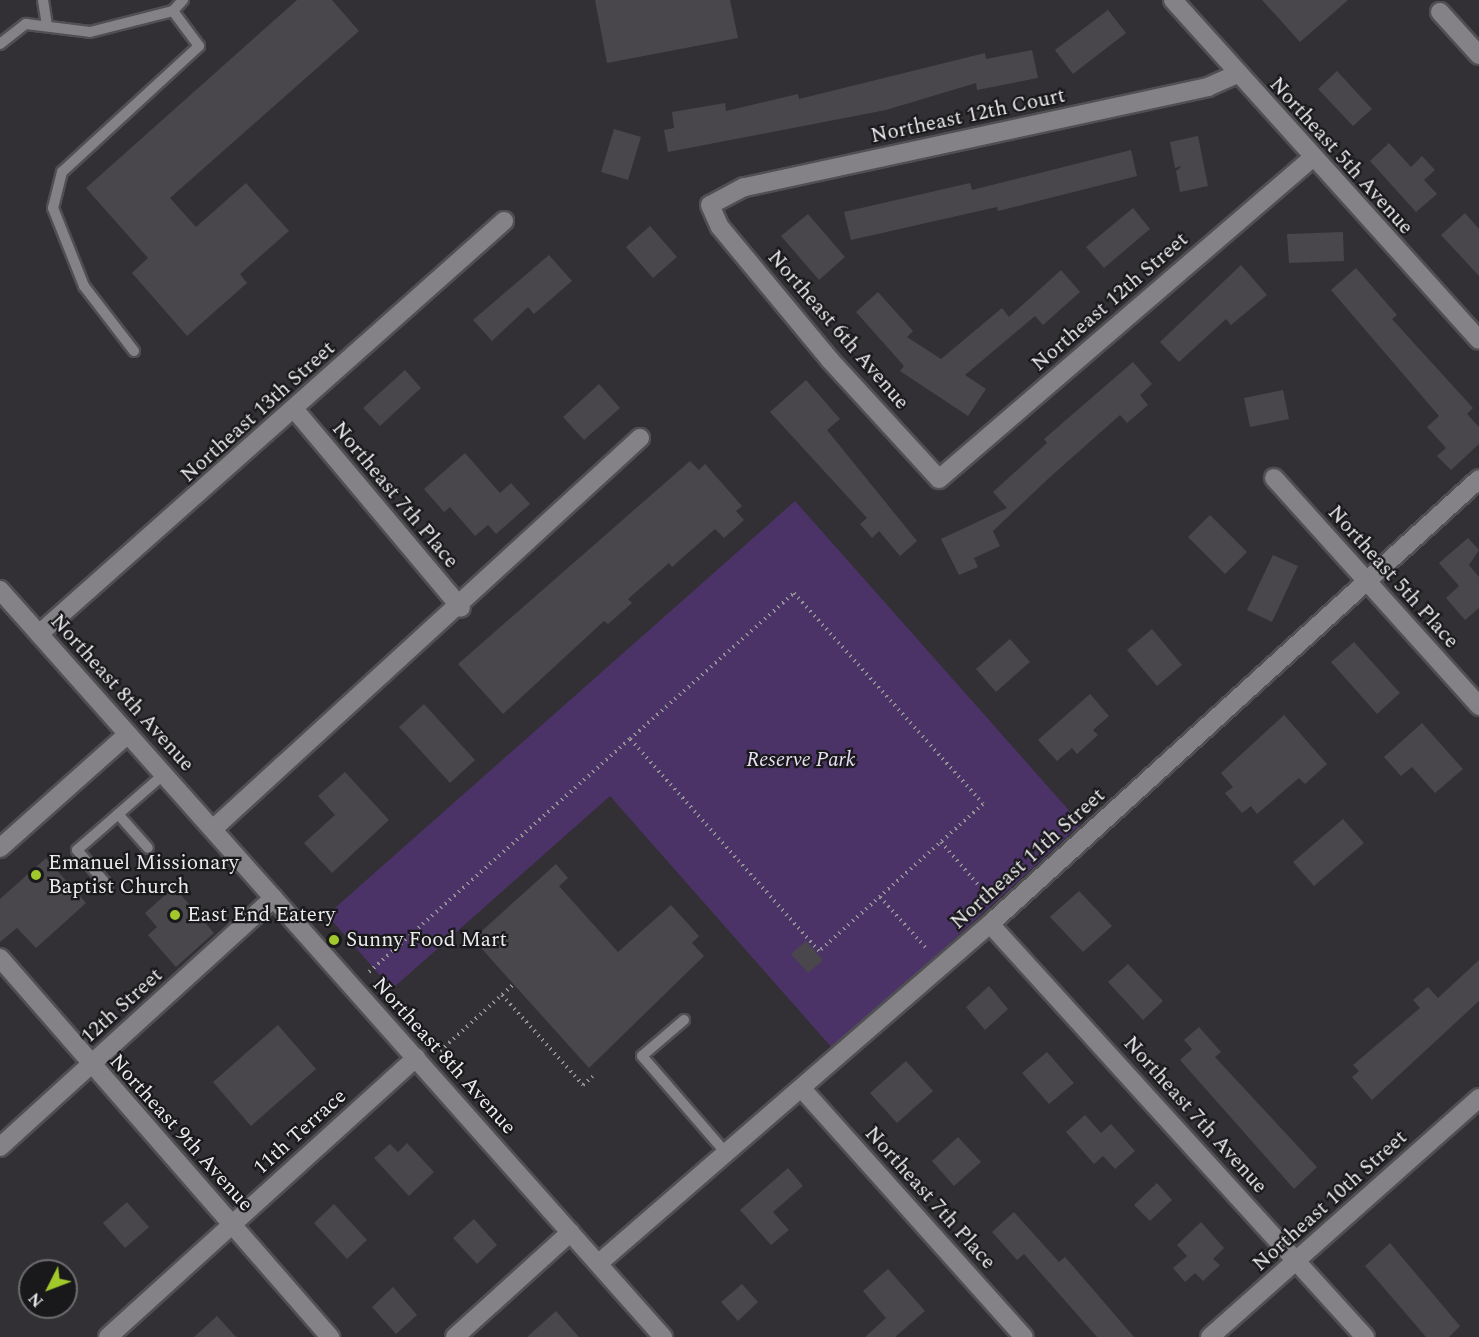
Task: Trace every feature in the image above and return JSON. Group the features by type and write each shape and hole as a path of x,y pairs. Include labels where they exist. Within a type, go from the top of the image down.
{"street":[{"name":"Northeast 5th Avenue","path":"1173,0 1311,159 1479,340"},
{"path":"1440,12 1479,55"},
{"name":"Northeast 12th Court","path":"710,205 744,187 1208,87 1237,74"},
{"name":"Northeast 12th Street","path":"939,479 1311,159"},
{"name":"Northeast 6th Avenue","path":"710,205 720,227 830,360 939,479"},
{"name":"Northeast 13th Street","path":"39,634 295,411 504,221"},
{"name":"Northeast 7th Place","path":"295,411 461,608"},
{"path":"213,829 461,608 640,438"},
{"name":"Northeast 5th Place","path":"1274,478 1479,706"},
{"name":"Northeast 11th Street","path":"599,1263 803,1090 990,924 1479,479"},
{"name":"Northeast 8th Avenue","path":"0,590 663,1337"},
{"path":"0,848 128,734"},
{"name":"12th Street","path":"0,1147 274,898"},
{"name":"Northeast 7th Avenue","path":"990,924 1365,1337"},
{"name":"Northeast 9th Avenue","path":"0,958 330,1337"},
{"name":"11th Terrace","path":"108,1337 416,1058"},
{"name":"Northeast 7th Place","path":"803,1090 1023,1337"},
{"name":"Northeast 10th Street","path":"1210,1337 1479,1098"},
{"path":"455,1337 571,1232"}],"lane":[{"path":"43,0 46,26"},
{"path":"0,44 26,24 90,32 172,11 183,0"},
{"path":"134,351 84,286 52,208 62,172 199,46 172,11"},
{"path":"107,885 77,850 164,774"},
{"path":"118,814 148,848"},
{"path":"684,1020 642,1056 727,1154"}],"path":[{"path":"369,972 630,739 794,593 983,804 819,951 630,739"},
{"path":"941,842 987,895"},
{"path":"880,897 926,948"},
{"path":"440,1051 514,984"},
{"path":"502,995 583,1085 593,1076"}],"green space":[{"name":"Reserve Park","path":"795,501 1081,824 833,1049 610,796 392,989 327,915"}],"building":[{"path":"297,0 332,0 359,31 170,198 196,227 246,183 289,231 240,274 247,283 187,336 132,273 148,258 86,188"},
{"path":"595,0 730,0 738,38 607,63"},
{"path":"1262,0 1348,0 1300,42"},
{"path":"1108,10 1126,33 1073,74 1055,50"},
{"path":"1032,50 1038,78 977,90 976,83 886,110 668,152 664,130 674,128 672,112 725,103 726,111 798,94 799,99 985,53 986,59"},
{"path":"1337,71 1372,109 1353,126 1318,89"},
{"path":"614,129 641,137 628,180 601,172"},
{"path":"1198,136 1208,186 1180,192 1176,171 1182,166 1175,168 1170,142"},
{"path":"1389,143 1411,167 1422,156 1435,170 1424,180 1437,194 1416,212 1370,161"},
{"path":"1131,150 1137,176 998,211 997,207 851,240 844,212 970,183 972,190"},
{"path":"1133,208 1150,229 1104,268 1086,247"},
{"path":"1465,213 1479,229 1479,276 1441,235"},
{"path":"808,214 845,257 819,280 781,236"},
{"path":"650,226 677,257 653,278 626,247"},
{"path":"1343,232 1344,261 1289,263 1287,234"},
{"path":"549,255 572,281 534,314 528,307 492,341 473,320"},
{"path":"1241,265 1267,295 1231,325 1226,319 1179,362 1160,342"},
{"path":"1356,268 1397,315 1392,319 1473,408 1467,414 1479,427 1479,444 1451,470 1437,456 1446,448 1427,427 1439,416 1331,290"},
{"path":"1061,270 1080,292 1043,325 1035,316 965,375 986,389 968,416 900,371 904,366 856,312 878,292 913,331 907,337 941,359 1002,308 1009,317"},
{"path":"1133,362 1152,384 1140,395 1148,405 1127,423 1120,415 1049,478 993,531 1000,546 974,558 978,567 959,575 941,539 1007,508 993,492 1047,443 1044,439"},
{"path":"405,370 421,388 380,426 363,408"},
{"path":"806,380 840,419 827,430 917,541 900,556 879,531 872,538 860,524 867,518 770,412"},
{"path":"599,384 620,408 584,440 563,417"},
{"path":"1283,390 1289,419 1250,427 1244,398"},
{"path":"465,453 500,493 511,483 530,504 496,534 488,525 475,536 450,507 444,512 424,489"},
{"path":"690,461 699,470 705,464 742,506 736,511 744,520 724,538 715,529 672,567 669,563 628,599 632,603 608,624 604,621 503,714 458,664"},
{"path":"1210,515 1247,552 1225,574 1188,537"},
{"path":"1468,538 1479,550 1469,565 1479,577 1479,608 1465,620 1446,598 1459,586 1439,563"},
{"path":"1273,555 1298,566 1272,622 1247,610"},
{"path":"1152,629 1182,665 1157,686 1127,650"},
{"path":"1010,639 1030,662 996,692 976,669"},
{"path":"1354,642 1400,693 1377,714 1331,662"},
{"path":"1090,694 1109,716 1093,730 1098,735 1077,754 1072,748 1057,761 1038,740"},
{"path":"424,704 475,760 450,783 399,727"},
{"path":"1284,715 1327,764 1305,784 1299,778 1257,814 1251,806 1242,813 1225,793 1233,787 1221,773"},
{"path":"1422,723 1463,769 1435,793 1412,767 1401,776 1384,757"},
{"path":"345,772 389,820 332,873 304,843 335,815 318,796"},
{"path":"1343,819 1364,843 1314,886 1293,862"},
{"path":"46,858 86,903 36,948 17,928 0,942 0,899"},
{"path":"556,864 568,878 559,886 618,952 671,905 699,936 692,943 704,956 589,1068 473,939"},
{"path":"174,887 214,933 176,967 148,935 157,927 145,913"},
{"path":"1079,891 1112,926 1083,952 1050,917"},
{"path":"806,941 823,960 808,973 791,954"},
{"path":"1479,960 1479,1001 1372,1100 1352,1077 1359,1071 1353,1065 1420,1008 1413,1000 1428,987 1438,998"},
{"path":"1128,964 1163,1001 1143,1020 1108,982"},
{"path":"989,986 1008,1009 985,1030 966,1007"},
{"path":"278,1025 316,1069 251,1126 213,1082"},
{"path":"1199,1027 1221,1052 1215,1057 1317,1167 1294,1189 1180,1060 1192,1049 1184,1040"},
{"path":"1047,1052 1074,1083 1049,1104 1022,1073"},
{"path":"906,1061 933,1091 897,1123 870,1093"},
{"path":"1085,1115 1101,1133 1111,1124 1135,1151 1115,1169 1103,1156 1094,1164 1066,1132"},
{"path":"958,1137 981,1162 954,1186 932,1161"},
{"path":"407,1143 434,1172 409,1196 374,1158 390,1144 398,1152"},
{"path":"788,1168 803,1186 773,1212 789,1230 771,1245 740,1210"},
{"path":"1157,1183 1172,1200 1150,1221 1134,1205"},
{"path":"127,1202 149,1227 125,1248 103,1223"},
{"path":"334,1204 367,1240 347,1259 314,1223"},
{"path":"1014,1212 1059,1262 1065,1257 1134,1337 1097,1337 1024,1254 1017,1260 992,1232"},
{"path":"474,1219 497,1245 477,1264 453,1238"},
{"path":"1201,1222 1224,1248 1213,1259 1220,1265 1203,1281 1195,1273 1185,1282 1173,1268 1187,1256 1177,1245"},
{"path":"1390,1243 1460,1326 1449,1337 1426,1337 1365,1266"},
{"path":"888,1269 925,1311 895,1337 865,1337 886,1318 863,1291"},
{"path":"742,1284 758,1302 738,1321 721,1302"},
{"path":"393,1287 417,1315 396,1334 372,1307"},
{"path":"556,1311 579,1337 527,1337"},
{"path":"217,1316 236,1337 194,1337"}],"place":[{"name":"Emanuel Missionary Baptist Church","path":"36,875"},
{"name":"East End Eatery","path":"175,915"},
{"name":"Sunny Food Mart","path":"334,940"}]}
